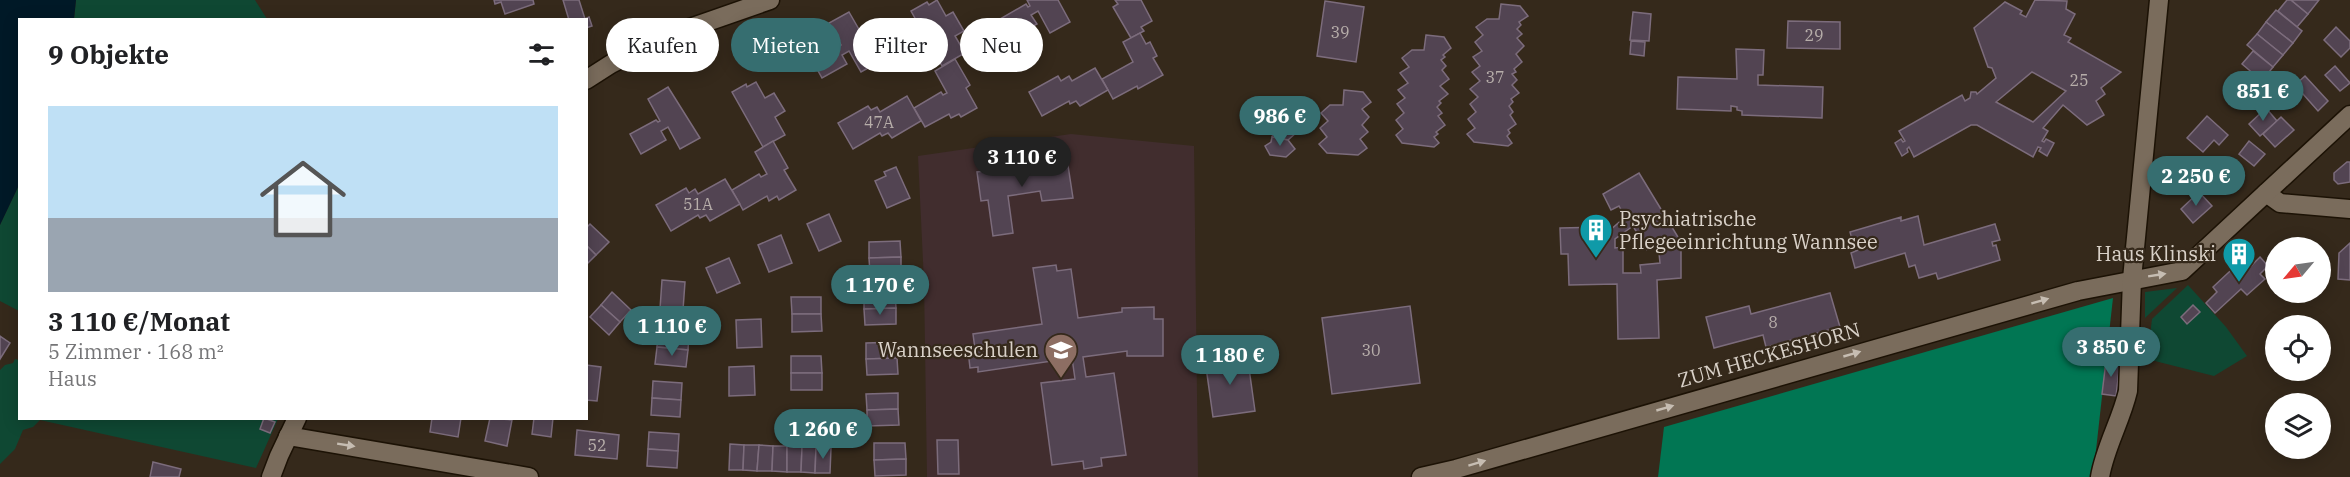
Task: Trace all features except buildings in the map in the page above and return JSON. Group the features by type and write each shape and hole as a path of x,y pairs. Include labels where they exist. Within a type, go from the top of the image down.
{"street":[{"path":"588,79 611,64 664,37 770,0"},
{"path":"2100,477 2103,458 2125,405 2128,391 2132,279 2159,0"},
{"name":"ZUM HECKESHORN","path":"1421,477 1456,469 2078,291 2182,271 2350,115"},
{"path":"2266,193 2280,203 2350,209"},
{"path":"271,477 296,420"},
{"path":"288,436 529,477"}],"shaded area":[{"name":"Wannseeschulen","path":"1071,134 1194,146 1198,477 927,477 924,282 918,156"}],"green space":[{"path":"76,0 255,0 266,18 74,18"},
{"path":"18,187 18,310 0,301 0,225"},
{"path":"2188,285 2226,327 2247,356 2214,376 2147,359 2152,319"},
{"path":"2177,288 2145,318 2145,292"},
{"path":"2113,298 2093,477 1658,477 1664,427"},
{"path":"15,359 18,360 18,420 40,420 33,427 23,430 15,449 0,464 0,370 5,365 13,363"},
{"path":"40,420 278,420 256,468"}],"water":[{"path":"0,0 76,0 74,18 18,18 18,187 0,225"}],"place":[{"name":"Psychiatrische Pflegeeinrichtung Wannsee","path":"1596,259"},
{"name":"Haus Klinski","path":"2239,283"},
{"name":"Wannseeschulen","path":"1061,379"}]}
